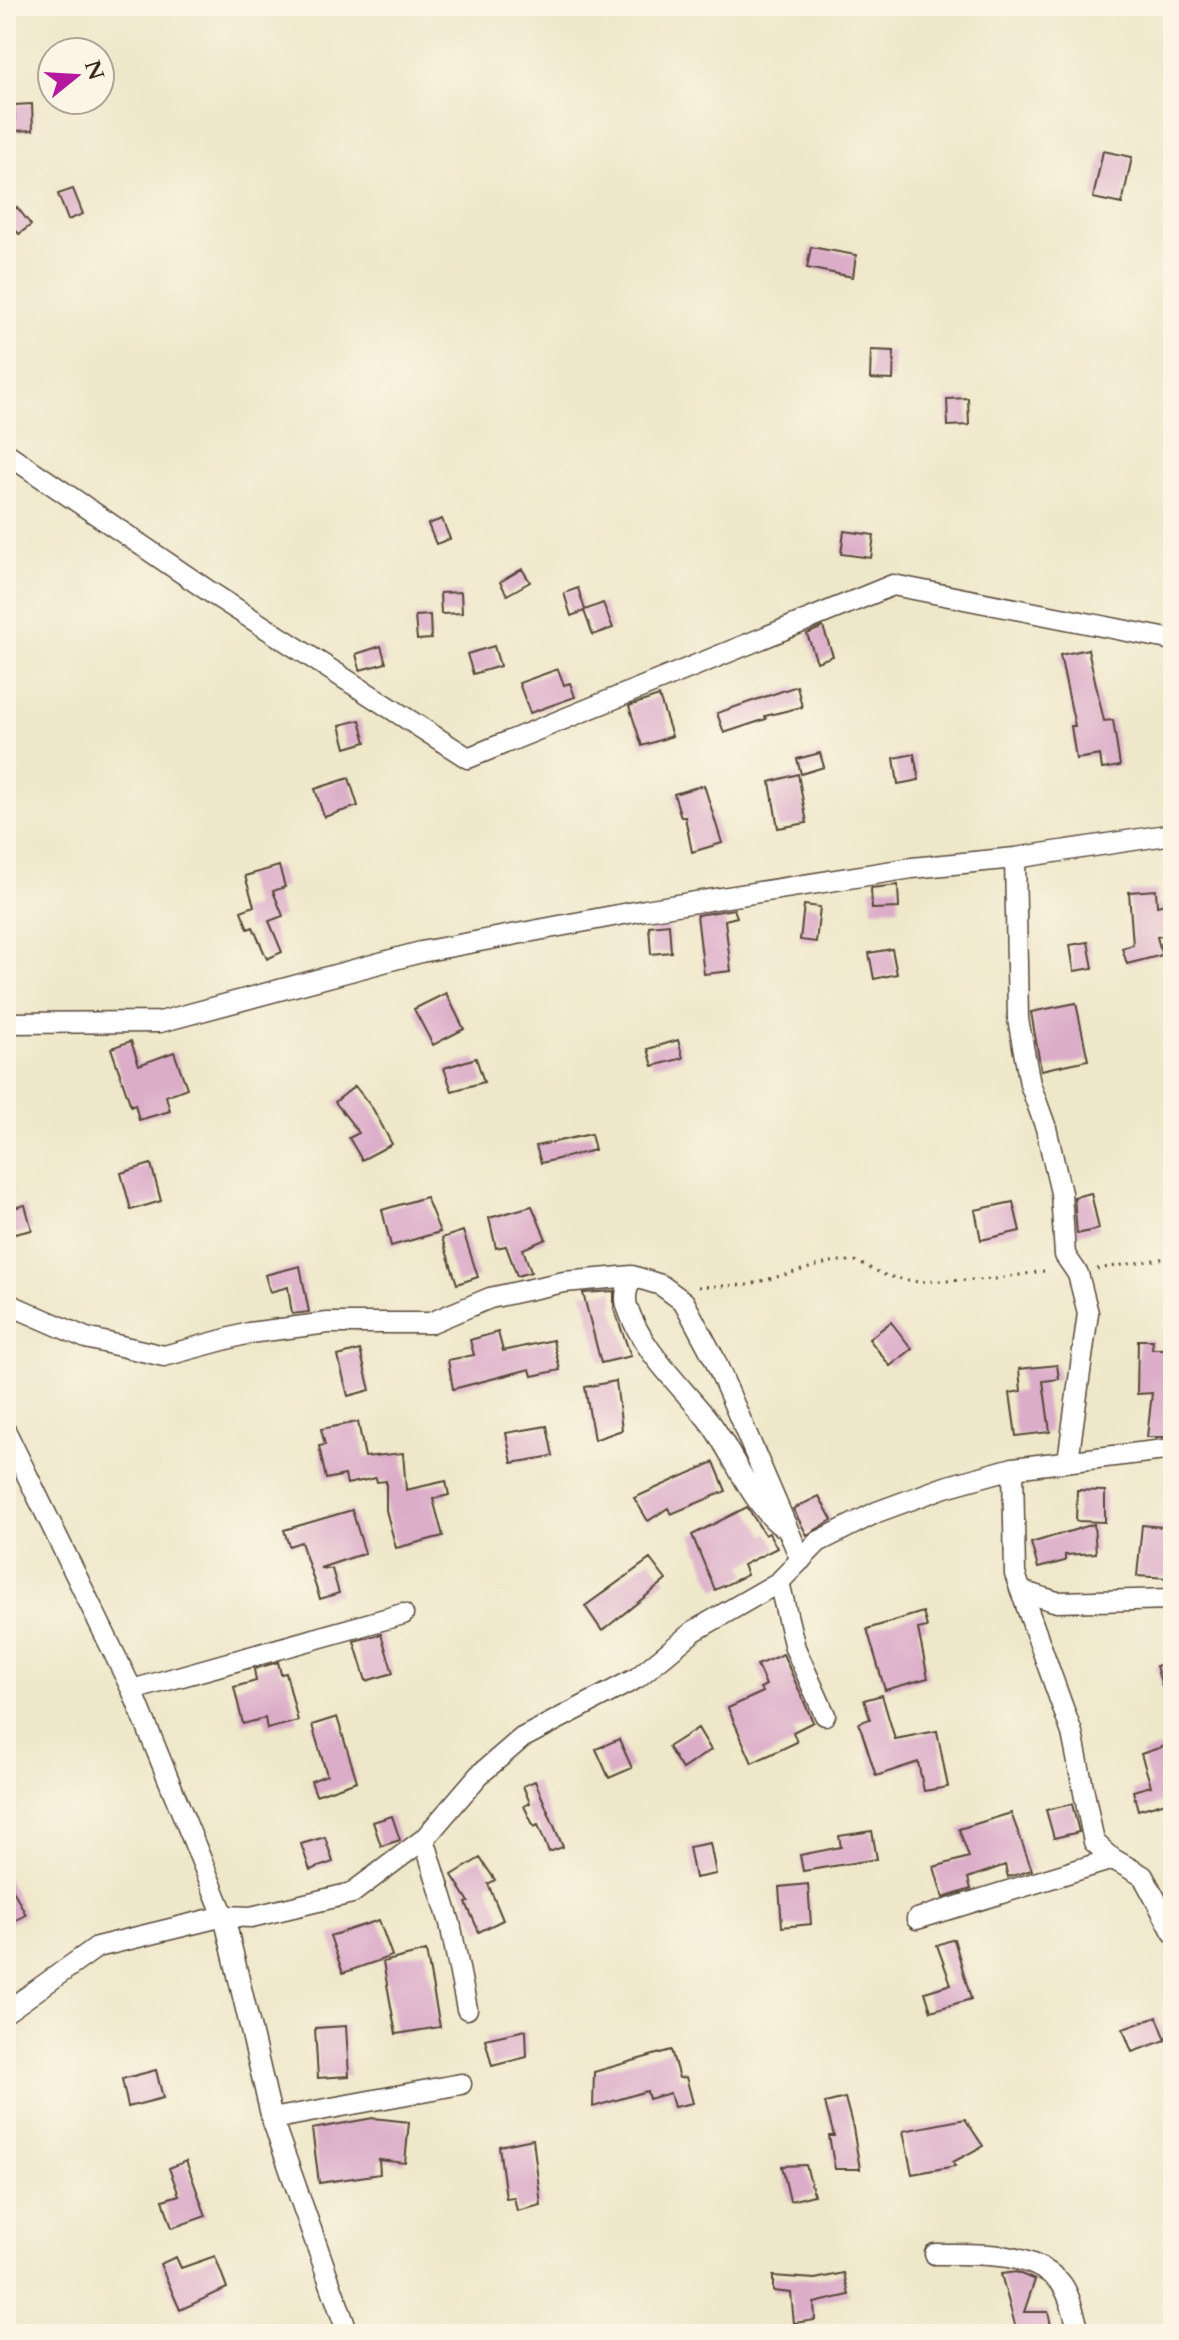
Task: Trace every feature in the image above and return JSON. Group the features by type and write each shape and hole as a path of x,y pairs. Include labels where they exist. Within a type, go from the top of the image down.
{"street":[{"path":"6,453 213,594 468,758 893,585 1173,640"},
{"path":"6,1023 160,1022 421,952 677,905 912,868 1015,858 1173,834"},
{"path":"1015,858 1018,1019 1030,1084 1046,1128 1061,1193 1068,1272 1088,1313 1068,1461"},
{"path":"632,1276 626,1291 627,1305 654,1354 710,1423 742,1470 764,1512 786,1529"},
{"path":"6,1303 86,1338 164,1356 249,1333 328,1323 430,1323 490,1298 564,1282 632,1276 661,1285 684,1302 714,1358 801,1560"},
{"path":"6,1432 132,1690 224,1916 272,2119 348,2334"},
{"path":"6,2012 97,1947 224,1916 251,1917 352,1893 424,1839 479,1775 522,1738 637,1678 694,1631 779,1582 818,1542 877,1512 945,1487 1013,1468 1173,1449"},
{"path":"1013,1468 1015,1574 1072,1733 1094,1842 1113,1859 1143,1876 1173,1932"},
{"path":"779,1582 782,1608 795,1648 825,1715"},
{"path":"1021,1591 1057,1602 1173,1599"},
{"path":"132,1690 403,1614"},
{"path":"424,1839 450,1923 467,2009"},
{"path":"917,1919 1113,1859"},
{"path":"272,2119 461,2084"},
{"path":"935,2254 991,2255 1039,2266 1062,2284 1080,2334"}],"path":[{"path":"661,1285 712,1288 747,1285 835,1261 855,1261 887,1276 918,1282 1068,1272 1173,1257"}],"building":[{"path":"32,104 33,130 15,131 14,105"},
{"path":"1103,151 1132,157 1122,204 1093,198"},
{"path":"73,189 83,214 68,220 58,194"},
{"path":"17,207 31,225 19,234 6,217"},
{"path":"811,247 856,255 853,277 807,268"},
{"path":"871,350 894,351 893,380 870,379"},
{"path":"968,398 969,425 948,426 947,399"},
{"path":"442,519 450,539 436,544 428,524"},
{"path":"844,531 874,535 871,558 841,554"},
{"path":"522,569 530,582 507,595 500,582"},
{"path":"578,588 585,610 603,603 613,628 593,635 584,611 571,616 564,593"},
{"path":"461,592 462,613 441,614 440,593"},
{"path":"430,615 431,639 417,640 415,616"},
{"path":"823,627 833,656 817,662 807,634"},
{"path":"381,646 386,663 360,670 356,654"},
{"path":"494,646 500,666 473,674 467,654"},
{"path":"1088,649 1104,721 1113,720 1120,766 1102,769 1100,755 1076,759 1071,726 1075,726 1060,655"},
{"path":"558,669 564,685 570,683 575,697 530,713 519,683"},
{"path":"797,686 802,707 765,716 766,719 724,733 717,713"},
{"path":"659,696 672,736 642,746 629,706"},
{"path":"360,720 366,742 346,748 340,725"},
{"path":"820,753 824,767 801,774 797,759"},
{"path":"914,754 919,780 898,784 894,758"},
{"path":"798,774 807,823 778,828 770,782"},
{"path":"349,778 358,806 324,817 315,789"},
{"path":"704,785 722,843 692,852 685,817 681,817 674,794"},
{"path":"279,866 285,887 273,891 283,916 269,921 282,952 267,959 253,927 248,929 241,911 254,906 245,876"},
{"path":"898,885 899,908 872,909 871,888"},
{"path":"1156,890 1157,906 1173,902 1173,933 1157,937 1162,955 1127,964 1122,948 1133,945 1129,892"},
{"path":"804,905 820,907 816,942 800,940"},
{"path":"734,909 737,917 725,920 731,971 704,974 697,915"},
{"path":"669,924 671,952 651,954 649,926"},
{"path":"1088,942 1093,968 1074,971 1070,945"},
{"path":"892,949 897,974 874,979 869,953"},
{"path":"446,993 464,1029 433,1045 414,1009"},
{"path":"1076,1003 1088,1060 1041,1070 1031,1012"},
{"path":"678,1040 683,1058 653,1066 648,1049"},
{"path":"131,1041 139,1065 174,1052 187,1088 166,1096 170,1111 139,1120 135,1104 131,1106 111,1048"},
{"path":"476,1058 484,1082 452,1091 444,1068"},
{"path":"355,1086 373,1109 392,1144 362,1160 349,1138 359,1133 335,1102"},
{"path":"591,1134 595,1150 541,1163 536,1146"},
{"path":"151,1164 161,1201 131,1210 121,1173"},
{"path":"1091,1193 1099,1229 1077,1234 1074,1197"},
{"path":"426,1197 440,1232 391,1246 382,1210"},
{"path":"1013,1202 1020,1231 981,1240 975,1210"},
{"path":"25,1205 32,1230 6,1236 6,1210"},
{"path":"532,1206 546,1239 523,1249 531,1272 517,1276 506,1246 496,1248 489,1218"},
{"path":"463,1231 478,1277 457,1284 442,1238"},
{"path":"300,1266 309,1312 292,1314 288,1287 270,1292 265,1275"},
{"path":"614,1291 614,1309 631,1356 601,1363 583,1293"},
{"path":"891,1322 912,1349 890,1366 869,1339"},
{"path":"498,1332 503,1351 553,1340 560,1370 532,1376 530,1369 453,1389 448,1360 474,1355 470,1340"},
{"path":"1138,1340 1153,1340 1152,1349 1165,1349 1165,1356 1173,1357 1166,1437 1147,1437 1152,1393 1137,1394"},
{"path":"360,1350 370,1390 348,1396 338,1356"},
{"path":"1057,1365 1059,1379 1043,1381 1050,1432 1016,1436 1010,1393 1021,1391 1019,1369"},
{"path":"616,1381 622,1430 594,1440 585,1387"},
{"path":"358,1422 365,1457 403,1453 406,1490 446,1481 449,1495 433,1499 443,1536 396,1548 386,1510 386,1481 377,1482 376,1478 347,1484 345,1475 326,1479 319,1446 325,1445 321,1429"},
{"path":"547,1426 553,1456 512,1463 506,1433"},
{"path":"714,1462 726,1491 671,1514 668,1508 648,1521 634,1498"},
{"path":"1077,1490 1105,1491 1105,1522 1076,1521"},
{"path":"819,1496 832,1520 807,1535 793,1509"},
{"path":"747,1507 765,1535 769,1533 777,1548 743,1565 747,1575 715,1590 692,1535"},
{"path":"352,1510 365,1553 320,1568 332,1569 339,1593 320,1599 301,1542 289,1546 284,1530"},
{"path":"1094,1524 1096,1553 1065,1555 1065,1561 1038,1568 1031,1543"},
{"path":"1142,1525 1172,1528 1168,1578 1137,1576"},
{"path":"650,1559 666,1580 602,1631 585,1606"},
{"path":"923,1612 927,1627 918,1629 928,1678 885,1690 867,1629"},
{"path":"381,1634 393,1673 366,1681 354,1641"},
{"path":"783,1654 813,1722 793,1732 797,1742 752,1763 728,1708 763,1692 760,1688 766,1685 757,1665"},
{"path":"1173,1661 1173,1708 1169,1709 1156,1666"},
{"path":"278,1662 281,1674 286,1673 298,1721 267,1729 265,1718 243,1724 234,1687 256,1681 254,1669"},
{"path":"882,1695 895,1739 937,1731 948,1787 924,1791 918,1762 876,1776 859,1723 870,1719 864,1700"},
{"path":"337,1717 357,1781 316,1795 311,1781 327,1775 312,1725"},
{"path":"698,1728 711,1750 682,1769 668,1747"},
{"path":"619,1739 632,1768 609,1778 596,1749"},
{"path":"1168,1745 1173,1762 1173,1800 1138,1810 1133,1791 1151,1786 1141,1754"},
{"path":"535,1781 563,1847 549,1852 538,1825 534,1827 524,1806 530,1803 523,1786"},
{"path":"1072,1804 1079,1832 1054,1838 1046,1810"},
{"path":"1011,1813 1032,1870 1008,1877 1005,1865 968,1878 971,1889 943,1898 934,1867 969,1857 959,1829"},
{"path":"392,1816 400,1840 381,1846 373,1822"},
{"path":"872,1831 877,1859 803,1871 800,1855 841,1847 839,1836"},
{"path":"325,1837 333,1862 310,1870 301,1844"},
{"path":"710,1843 716,1874 695,1878 689,1847"},
{"path":"480,1858 495,1880 488,1884 503,1920 479,1932 466,1903 469,1902 452,1875"},
{"path":"6,1876 26,1915 6,1925"},
{"path":"808,1884 811,1924 782,1927 779,1887"},
{"path":"379,1920 392,1956 343,1973 330,1936"},
{"path":"954,1939 971,1999 931,2011 925,1992 951,1984 937,1945"},
{"path":"426,1951 440,2027 396,2034 383,1962"},
{"path":"1157,2017 1166,2040 1132,2052 1123,2029"},
{"path":"346,2026 349,2076 318,2078 315,2028"},
{"path":"526,2030 527,2057 492,2066 485,2039"},
{"path":"671,2050 679,2078 686,2077 693,2103 674,2107 670,2093 649,2099 647,2091 593,2107 594,2072"},
{"path":"156,2070 163,2098 128,2107 122,2079"},
{"path":"845,2098 860,2169 835,2169 829,2136 834,2136 825,2103"},
{"path":"373,2118 409,2122 405,2163 379,2160 380,2174 319,2183 312,2129"},
{"path":"965,2119 983,2146 953,2162 955,2166 912,2174 903,2131"},
{"path":"533,2139 541,2205 517,2211 514,2197 506,2198 499,2146"},
{"path":"186,2161 206,2216 172,2228 163,2200 179,2195 169,2168"},
{"path":"806,2165 814,2195 790,2201 782,2166"},
{"path":"215,2256 227,2288 180,2310 160,2264 176,2257 181,2268"},
{"path":"1016,2272 1035,2280 1024,2312 1048,2312 1052,2330 1017,2332 1001,2274"},
{"path":"844,2273 849,2295 814,2303 815,2320 794,2323 791,2293 773,2291 773,2276 815,2279"}]}
